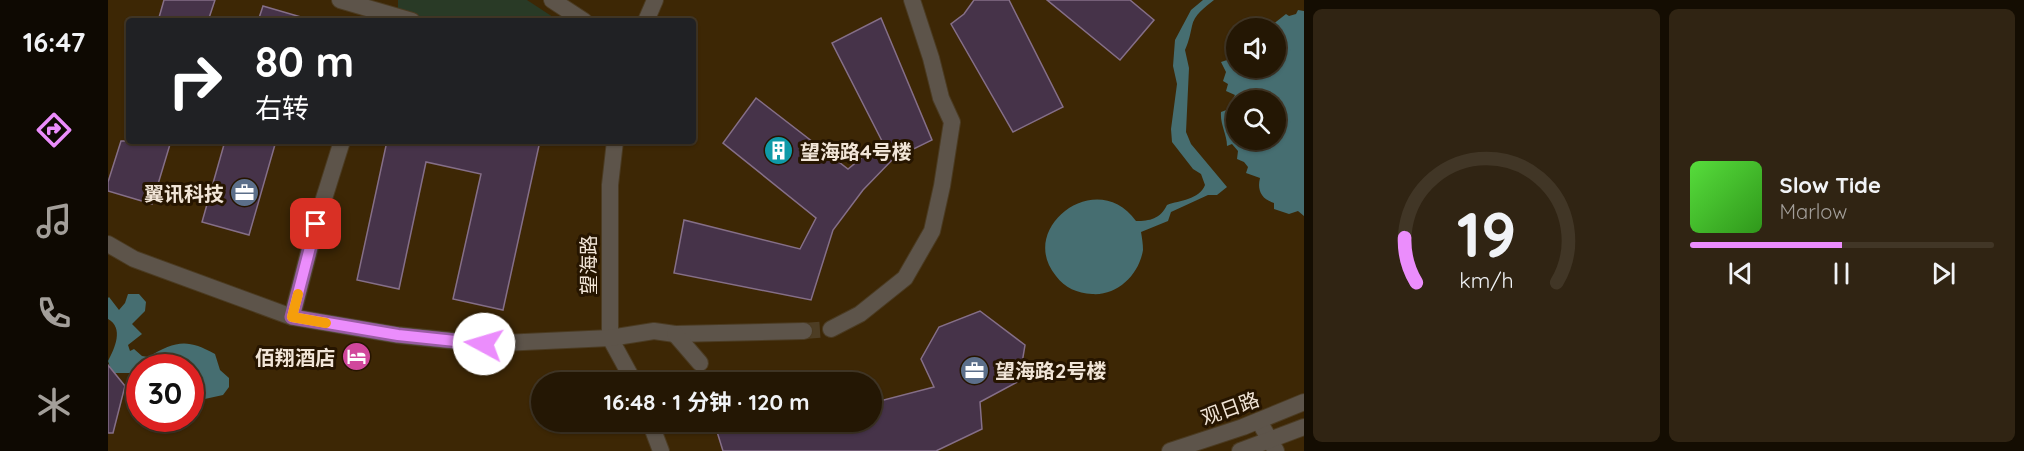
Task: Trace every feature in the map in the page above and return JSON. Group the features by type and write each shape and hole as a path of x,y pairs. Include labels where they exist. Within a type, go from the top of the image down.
{"street":[{"path":"340,0 403,18"},
{"path":"552,0 579,18"},
{"path":"647,18 655,0"},
{"path":"831,329 860,314 905,278 932,231 952,122 940,98 931,58 912,0"},
{"path":"292,317 316,224 341,144"},
{"name":"望海路","path":"615,144 610,185 610,338 629,372"},
{"path":"108,244 134,259 292,317 398,335 484,344 610,338 654,331 675,334 804,331"},
{"path":"675,334 700,363"},
{"name":"观日路","path":"1170,451 1304,402"},
{"path":"1259,420 1273,446"},
{"path":"1240,451 1273,446 1304,427"},
{"path":"654,432 662,451"}],"shaded area":[{"path":"108,0 1304,0 1304,451 108,451"}],"green space":[{"path":"398,0 527,0 554,18 414,18 403,15 398,10"}],"water":[{"path":"1203,0 1214,0 1195,18 1185,50 1189,68 1186,132 1191,144 1227,187 1217,195 1208,195 1171,212 1168,221 1141,232 1143,250 1141,259 1132,275 1118,288 1101,294 1076,291 1063,284 1046,258 1046,239 1053,223 1066,210 1083,202 1101,200 1120,206 1136,221 1146,220 1158,216 1167,205 1194,197 1205,185 1201,174 1193,169 1172,142 1171,129 1177,84 1173,66 1175,40 1191,10"},
{"path":"1298,10 1304,11 1304,216 1298,211 1289,214 1274,209 1274,203 1263,196 1260,190 1260,178 1246,173 1248,167 1237,159 1237,150 1286,150 1286,90 1226,90 1228,84 1223,81 1226,72 1226,78 1286,78 1286,18 1281,18 1286,14 1289,16 1296,14"},
{"path":"1226,60 1226,72 1221,62"},
{"path":"1226,110 1226,137 1222,125 1221,112"},
{"path":"128,294 139,294 146,302 145,311 132,324 142,334 128,345 130,351 134,349 140,354 126,354 126,373 112,373 108,361 117,333 113,323 108,319 108,298 119,310"},
{"path":"189,344 197,345 215,354 220,370 229,378 229,387 223,395 204,399 204,354 154,354 174,345"}],"building":[{"path":"164,0 215,0 209,18 159,18"},
{"path":"974,0 1009,0 1063,107 1013,132 951,24 964,14"},
{"path":"1047,0 1130,0 1154,20 1120,60"},
{"path":"263,6 301,17 301,18 259,18"},
{"name":"望海路4号楼","path":"881,18 932,140 893,159 863,190 833,230 811,300 674,273 684,220 800,249 816,218 723,143 756,98 848,169 882,141 832,43"},
{"path":"121,141 126,141 126,144 170,144 152,204 108,191 108,182"},
{"path":"224,144 275,144 249,235 202,222"},
{"path":"386,144 539,144 503,310 453,299 481,174 426,162 399,289 357,280"},
{"name":"望海路2号楼","path":"980,311 1025,345 1019,381 980,402 982,429 936,451 723,451 717,432 882,432 882,400 934,387 921,359 939,327"},
{"path":"108,365 125,386 113,433 108,433"}],"tunnel":[{"path":"804,331 831,329"}],"slow traffic":[{"path":"298,294 292,317 326,323"}],"place":[{"name":"望海路4号楼","path":"779,151"},
{"name":"翼讯科技","path":"245,193"},
{"name":"佰翔酒店","path":"356,357"},
{"name":"望海路2号楼","path":"974,370"}],"route":[{"path":"316,224 292,317 398,335 484,344"}]}
